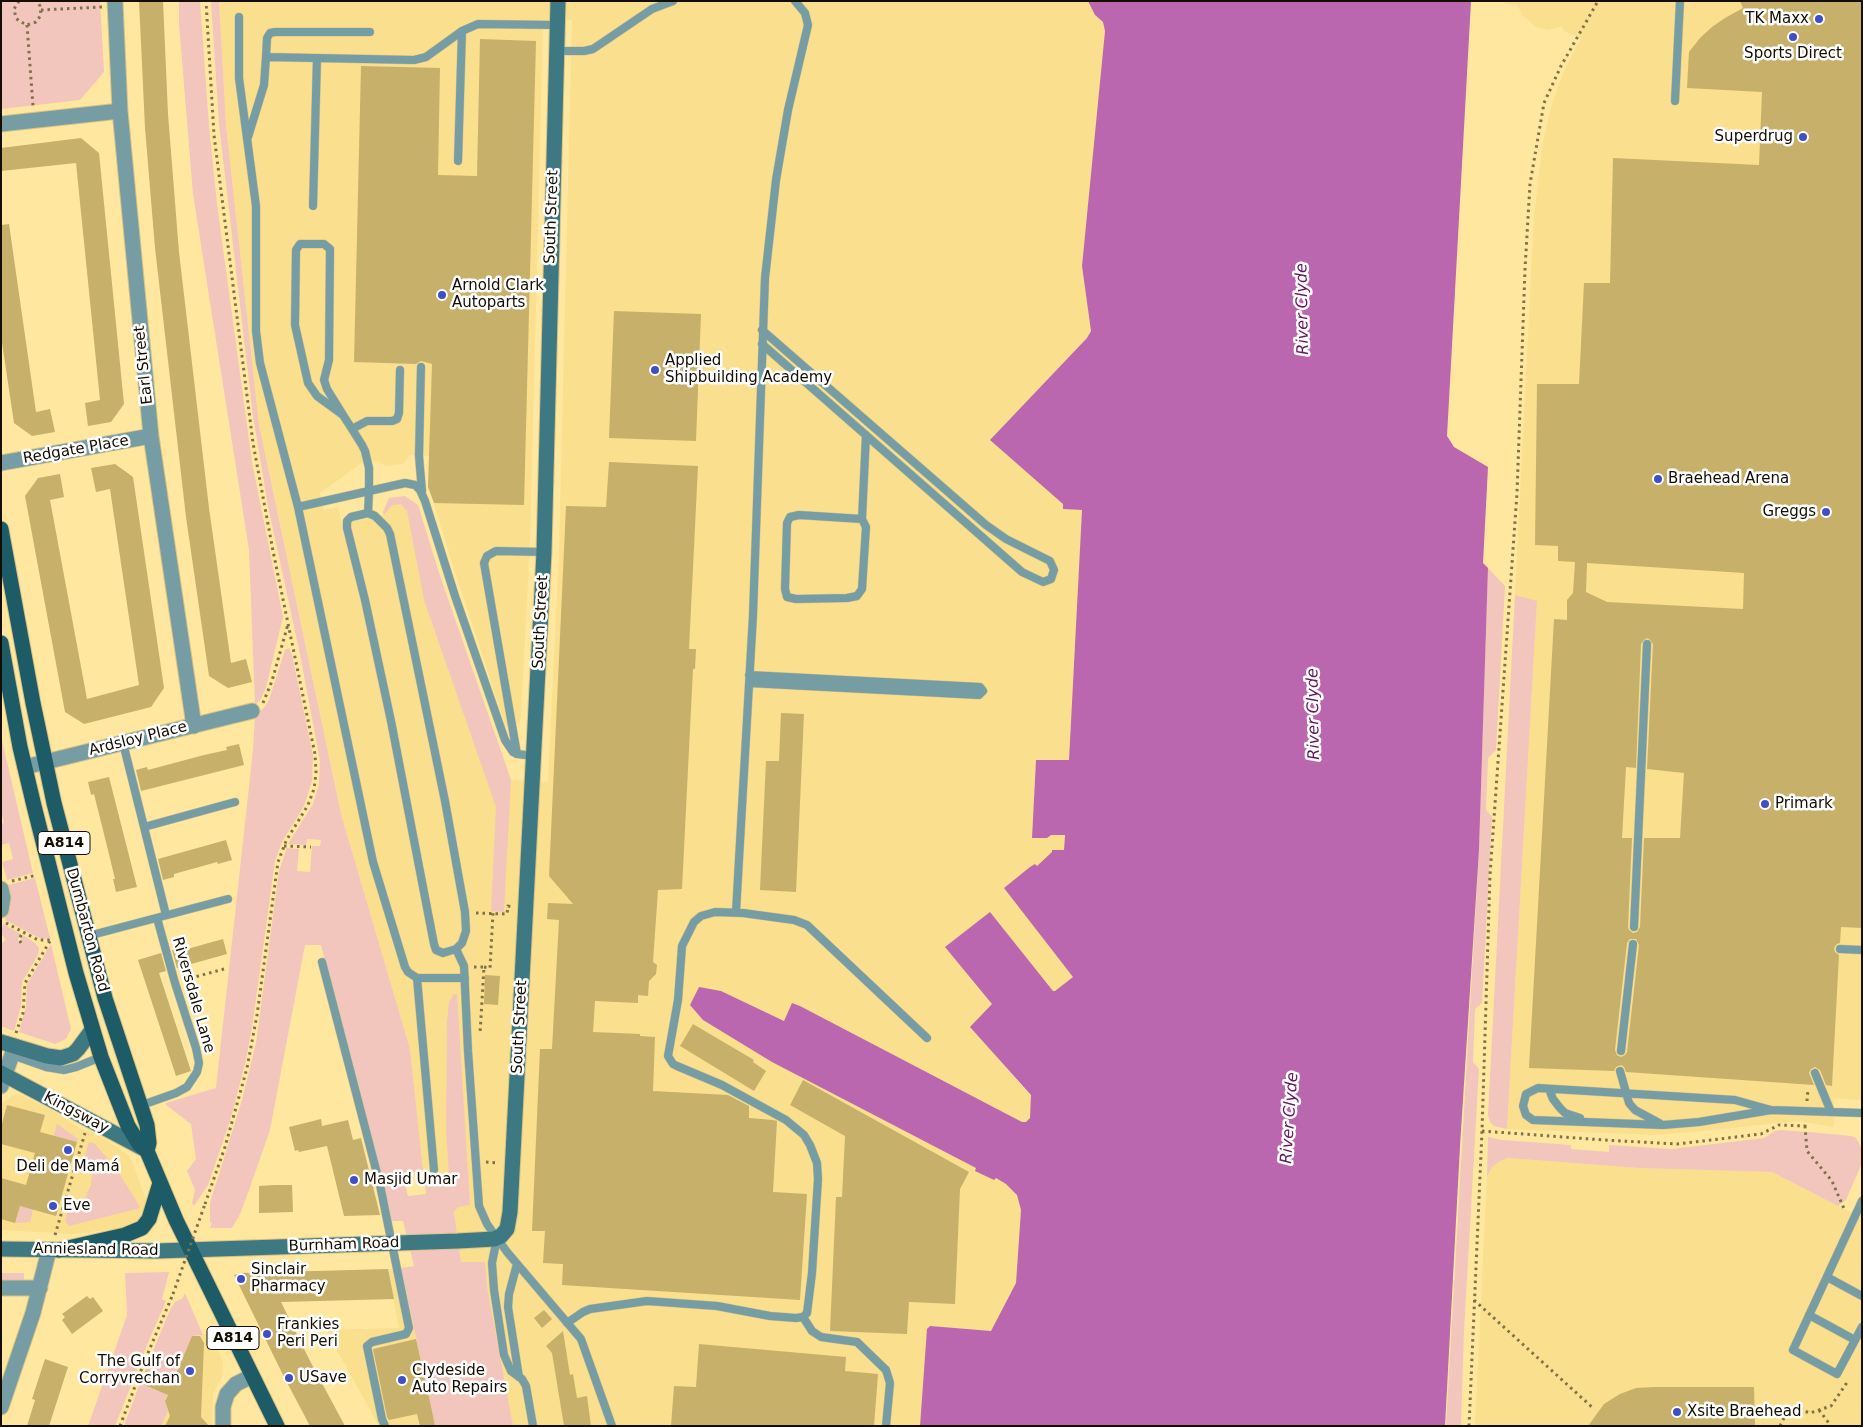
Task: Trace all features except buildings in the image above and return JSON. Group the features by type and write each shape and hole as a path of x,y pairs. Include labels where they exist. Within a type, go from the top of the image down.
{"main road":[{"name":"Dumbarton Road","path":"1,528 45,762 88,936 114,1025 142,1105 149,1135 147,1151"},
{"name":"Dumbarton Road","path":"1,643 24,767 67,936 101,1057 128,1126 139,1144 147,1151 190,1250 277,1426"},
{"path":"54,1250 125,1235 142,1228 149,1219 160,1183"}],"street":[{"name":"South Street","path":"497,1238 507,1229 510,1212 534,756 544,552 558,1"},
{"name":"Earl Street","path":"115,4 120,111 151,436 194,726"},
{"path":"1,124 120,111"},
{"name":"Redgate Place","path":"1,463 151,436"},
{"name":"Ardsloy Place","path":"24,767 252,711"},
{"path":"1,910 6,886"},
{"path":"10,1048 61,1058 73,1054 92,1030"},
{"name":"Kingsway","path":"10,1048 3,1078 147,1151"},
{"name":"Burnham Road","path":"190,1250 391,1244 497,1238"},
{"name":"Anniesland Road","path":"1,1249 135,1252 190,1250"},
{"path":"1,1407 54,1250"},
{"path":"1,1288 40,1288"},
{"path":"223,1426 223,1407 227,1394 236,1384 252,1376"}],"lane":[{"path":"557,51 593,49 652,9 673,1"},
{"path":"736,912 749,679 762,330 767,249 788,110 808,25 805,13 795,1"},
{"path":"1675,101 1680,1"},
{"path":"239,17 239,78 256,206 256,331 258,348 263,378 298,507 373,862 408,972 417,978 465,978"},
{"path":"266,57 420,59 431,54 462,31 478,24 557,25"},
{"path":"458,161 462,31"},
{"path":"248,139 264,85 267,38 270,34 275,32 370,32"},
{"path":"313,206 318,58"},
{"path":"344,416 317,396 308,383 295,325 296,250 300,244 324,244 330,249 328,360 324,380 368,458 368,513"},
{"path":"762,330 986,525 1006,540 1050,561 1054,570 1051,579 1043,582 1022,572 762,344"},
{"path":"421,367 419,456 423,496 454,596 502,731 509,747 517,754 534,756"},
{"path":"352,429 366,421 392,421 397,419 399,413 400,370"},
{"path":"862,518 799,515 790,517 787,523 784,589 787,597 796,599 847,598 857,596 860,593 863,586 866,527 862,518 866,434"},
{"path":"298,507 410,483 415,485 423,496"},
{"path":"368,513 376,516 390,534 442,785 467,924 465,938 456,950 441,953 436,950 434,944 391,721 365,600 347,528 347,521 351,517 368,513"},
{"path":"517,754 484,562 487,556 496,551 544,552"},
{"path":"1634,927 1647,644"},
{"path":"749,679 980,687 983,691 979,695 749,679"},
{"path":"123,743 166,915"},
{"path":"144,827 235,802"},
{"path":"88,936 228,898"},
{"path":"567,1323 590,1309 647,1301 709,1305 775,1317 803,1317 807,1313 818,1179 817,1163 810,1145 804,1135 786,1120 722,1085 673,1064 668,1056 678,1000 681,951 694,922 701,916 715,912 736,912 794,920 807,925 927,1038"},
{"name":"Riversdale Lane","path":"142,1105 181,1091 194,1080 199,1064 158,918"},
{"path":"1621,1052 1633,944"},
{"path":"1840,949 1862,950"},
{"path":"456,950 463,961 465,978 477,1197 482,1215 517,1264 581,1339 612,1426"},
{"path":"322,962 380,1185 409,1328 406,1334 372,1342 367,1346 385,1426"},
{"path":"417,978 434,1170"},
{"path":"10,1048 46,1067 64,1070 101,1057"},
{"path":"1620,1071 1629,1103 1635,1110 1663,1125"},
{"path":"1815,1072 1831,1112"},
{"path":"1771,1110 1735,1100 1538,1088 1526,1094 1523,1106 1526,1115 1533,1120 1663,1125 1699,1122 1771,1110 1862,1114"},
{"path":"1548,1089 1553,1099 1566,1113 1589,1121"},
{"path":"1862,1202 1793,1350 1837,1374 1862,1328"},
{"path":"497,1238 492,1263 497,1318 506,1361 511,1371 526,1386 533,1426"},
{"path":"517,1264 508,1301 512,1340 519,1377"},
{"path":"1827,1277 1862,1296"},
{"path":"1809,1315 1855,1340"},
{"path":"803,1317 812,1331 821,1337 857,1342 886,1370 890,1383 886,1426"}],"path":[{"path":"19,1 14,9 16,18 27,25 39,19 41,10 37,1"},
{"path":"120,1426 173,1294 225,1147 247,1068 257,1014 276,872 284,846 308,805 314,789 316,773 315,754 253,443 214,135 206,1"},
{"path":"1469,1426 1482,1131 1490,875 1517,493 1530,184 1544,103 1561,66 1598,1"},
{"path":"41,10 115,4"},
{"path":"27,25 34,120"},
{"path":"252,711 258,708 267,697 289,624"},
{"path":"284,846 311,848"},
{"path":"6,886 38,875 35,864 48,860"},
{"path":"486,913 504,914"},
{"path":"484,968 490,968 493,913"},
{"path":"1,920 43,941 67,936"},
{"path":"21,943 19,939 24,932"},
{"path":"10,1048 23,1013 25,983 50,940"},
{"path":"175,983 224,969"},
{"path":"54,1250 59,1223 89,1121"},
{"path":"1805,1126 1807,1151 1832,1181 1850,1225"},
{"path":"1474,1300 1593,1408"},
{"path":"1780,1426 1790,1406 1810,1413 1831,1406 1848,1380"},
{"path":"1820,1410 1831,1426"}],"shaded area":[{"path":"1,1 100,1 104,72 80,100 1,109"},
{"path":"179,1 200,1 217,204 252,462 283,617 266,687 261,699 255,705 249,550 193,194 179,24"},
{"path":"211,1 219,1 226,125 259,425 341,814 410,1049 423,1170 402,1174 408,1196 426,1194 424,1177 449,1174 446,1132 447,1022 449,1002 454,994 457,994 470,1205 458,1207 454,1212 461,1262 485,1262 487,1287 513,1426 435,1426 401,1268 414,1266 403,1221 390,1221 383,1185 321,945 305,945 270,1130 240,1214 232,1228 210,1228 212,1223 210,1222 210,1203 242,1100 256,1043 279,871 287,848 299,849 297,871 310,872 312,846 320,846 321,840 307,839 306,845 288,844 313,804 319,784 320,761 301,659 268,506 253,416 219,124"},
{"path":"219,1 1088,1 1095,15 1103,22 1105,31 1082,266 1091,330 1088,338 1064,504 1064,509 1082,510 1069,761 1036,760 1032,838 1065,835 1064,850 1052,852 1037,866 1073,977 1055,992 1053,991 990,912 992,1004 1006,1068 1032,1098 1030,1118 1026,1122 1022,1122 800,1006 792,1004 784,1021 721,991 976,1168 975,1170 1006,1184 1014,1191 1019,1200 1021,1210 1016,1283 993,1330 928,1329 920,1426 511,1426 461,1263 449,1175 424,1177 410,1049 341,814 259,425 226,125","holes":["543,20 572,20 559,552 548,782 511,780 439,573 418,505 405,496 389,498 383,512 384,515 342,524 338,507 324,510 320,493 362,463 378,461 385,466 403,464 410,455 429,456 429,487 506,727 518,723 521,718 530,542"]},
{"path":"1504,1 1862,1 1862,1099 1834,1098 1834,1127 1798,1121 1655,1135 1507,1129 1537,602 1515,595 1534,216 1543,142 1551,107 1563,73 1581,38 1564,31 1562,26 1549,30 1536,27 1522,15 1518,6 1504,3"},
{"path":"405,496 418,505 439,573 511,780 504,912 491,911 496,807 424,600 407,511 401,504 392,505 384,515 383,512 389,498"},
{"path":"1488,568 1505,586 1496,750 1488,758 1486,810 1492,817 1482,1003 1475,1009 1473,1062 1479,1069 1464,1331 1461,1426 1446,1426 1479,850"},
{"path":"1515,595 1537,601 1507,1129 1494,1126 1490,1122 1488,1115"},
{"path":"289,648 313,755 312,781 304,806 282,842 275,861 246,1060 230,1121 208,1185 194,1206 192,1203 195,1190 187,1171 196,1159 191,1124 166,1105 166,1103 216,1088 253,750 255,715 264,708 269,700 285,650"},
{"path":"1,736 33,873 7,880 2,862 13,859 9,843 1,845 1,824 4,823 1,810"},
{"path":"35,878 50,938 43,939 37,937 5,920 10,902 8,885"},
{"path":"3,924 21,934 18,939 19,943 22,943 23,935 39,948 38,955 22,982 21,1006 14,1031 1,1026 1,944 6,940 1,933"},
{"path":"51,944 71,1029 66,1039 55,1044 19,1032 26,1007 27,984"},
{"path":"18,1094 50,1109 81,1129 95,1133 127,1154 132,1161 146,1200 146,1210 140,1221 122,1228 74,1234 1,1230 1,1104"},
{"path":"57,1124 78,1139 77,1142 54,1136"},
{"path":"1780,1130 1856,1138 1861,1147 1861,1165 1846,1200 1838,1206 1772,1172 1639,1168 1508,1158 1492,1167 1487,1177 1488,1137 1502,1140 1571,1145 1571,1149 1609,1152 1609,1145 1672,1149 1764,1138"},
{"path":"89,1142 94,1143 116,1168 140,1207 69,1226 65,1221 69,1207 85,1198 91,1185 92,1175 84,1159"},
{"path":"1508,1158 1639,1168 1772,1172 1862,1218 1862,1426 1475,1426 1487,1177 1492,1167"},
{"path":"20,1206 33,1209 30,1222 15,1223"},
{"path":"401,1268 435,1426 379,1426 326,1330 399,1328 388,1269"},
{"path":"169,1272 162,1299 166,1301 115,1426 88,1426 127,1315 125,1273"},
{"path":"1,1273 24,1273 24,1281 1,1281"},
{"path":"185,1293 203,1335 192,1336 165,1400 168,1411 161,1426 124,1426 140,1383 146,1386 153,1373 145,1370 170,1310 175,1302 183,1298"},
{"path":"210,1332 223,1362 222,1377 213,1393 212,1426 161,1426 168,1411 165,1401 192,1336 200,1336"}],"water":[{"name":"River Clyde","path":"1088,1 1471,1 1447,436 1454,447 1488,467 1483,563 1488,568 1479,850 1460,1146 1445,1426 920,1426 927,1329 930,1326 991,1331 1016,1283 1021,1210 1017,1195 1006,1184 996,1178 994,1180 975,1171 976,1168 772,1062 703,1020 690,1005 699,987 721,991 784,1021 792,1003 1022,1122 1026,1122 1030,1118 1031,1095 970,1027 992,1004 945,947 990,912 1053,991 1073,977 1004,888 1030,867 1035,864 1037,866 1052,850 1064,850 1065,835 1032,838 1036,760 1069,760 1082,510 1063,509 1063,504 990,440 1087,338 1091,331 1082,266 1105,31 1103,22 1095,15"}],"place":[{"name":"TK Maxx","path":"1819,19"},
{"name":"Sports Direct","path":"1793,37"},
{"name":"Superdrug","path":"1803,137"},
{"name":"Arnold Clark Autoparts","path":"442,295"},
{"name":"Applied Shipbuilding Academy","path":"655,370"},
{"name":"Braehead Arena","path":"1658,479"},
{"name":"Greggs","path":"1826,512"},
{"name":"Primark","path":"1765,804"},
{"name":"Deli de Mamá","path":"68,1150"},
{"name":"Masjid Umar","path":"354,1180"},
{"name":"Eve","path":"53,1206"},
{"name":"Sinclair Pharmacy","path":"241,1279"},
{"name":"Frankies Peri Peri","path":"267,1334"},
{"name":"The Gulf of Corryvrechan","path":"190,1371"},
{"name":"USave","path":"289,1378"},
{"name":"Clydeside Auto Repairs","path":"402,1380"},
{"name":"Xsite Braehead","path":"1677,1412"}]}
